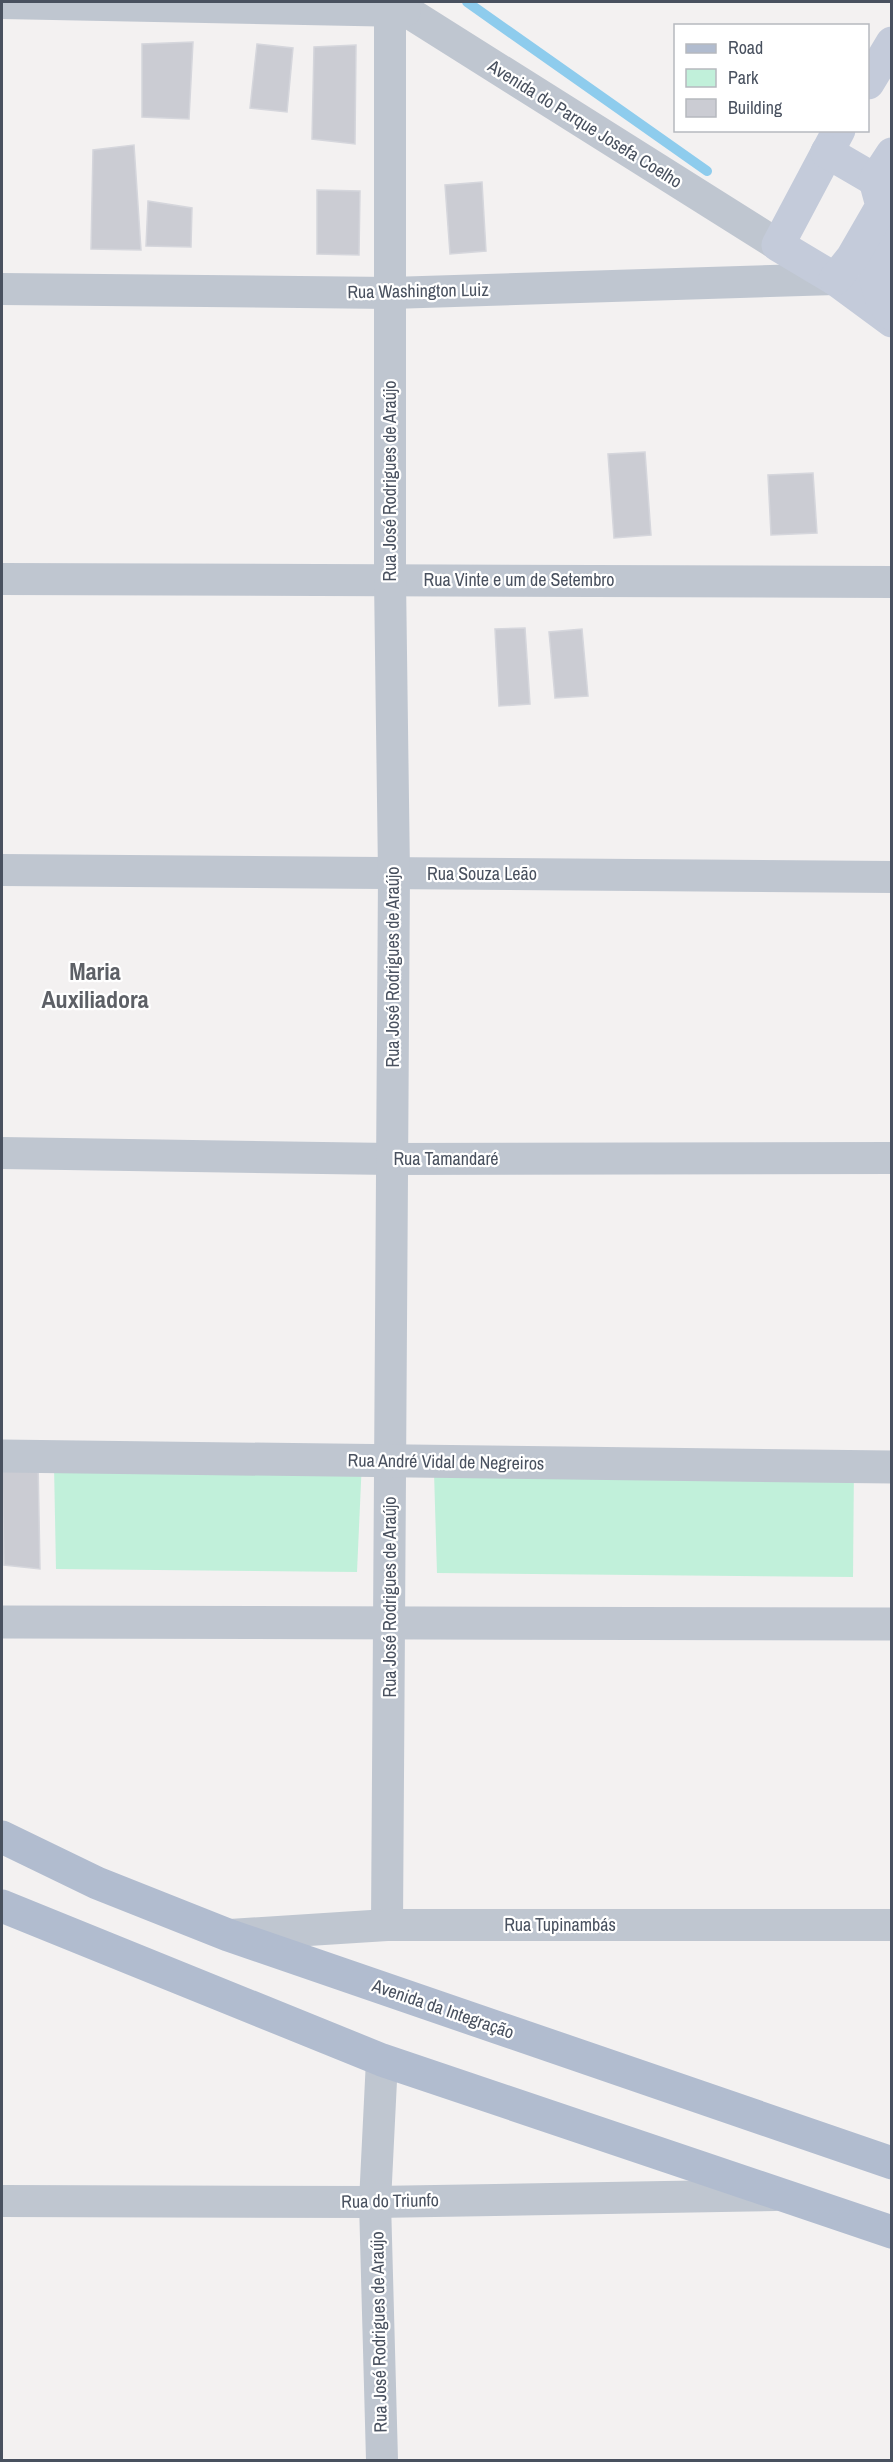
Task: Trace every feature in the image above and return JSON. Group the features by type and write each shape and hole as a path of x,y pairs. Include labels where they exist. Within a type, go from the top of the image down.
{"main road":[{"path":"869,79 891,40"},
{"path":"883,180 833,141 778,245 835,279 891,321"},
{"path":"835,279 852,258 883,180"},
{"path":"883,180 875,244 875,276 883,304 891,314"},
{"name":"Avenida da Integração","path":"2,1837 97,1883 228,1935 891,2163"},
{"path":"3,1907 382,2060 891,2232"}],"street":[{"path":"2,3 396,7"},
{"name":"Avenida do Parque Josefa Coelho","path":"396,7 778,245"},
{"name":"Rua José Rodrigues de Araújo","path":"387,1925 391,1623 389,1462 394,874 390,579 391,292 396,7"},
{"name":"Rua Washington Luiz","path":"2,289 391,292 835,279"},
{"name":"Rua Vinte e um de Setembro","path":"2,579 891,582"},
{"name":"Rua Souza Leão","path":"2,870 891,877"},
{"name":"Rua Tamandaré","path":"2,1154 391,1159 891,1158"},
{"name":"Rua André Vidal de Negreiros","path":"2,1456 891,1467"},
{"path":"2,1622 891,1624"},
{"name":"Rua Tupinambás","path":"228,1935 387,1925 891,1925"},
{"name":"Rua José Rodrigues de Araújo","path":"382,2060 375,2202 382,2460"},
{"name":"Rua do Triunfo","path":"2,2201 375,2202 778,2195"}],"green space":[{"path":"362,1460 357,1572 56,1569 54,1465"},
{"path":"854,1463 853,1577 437,1573 434,1472"}],"building":[{"path":"193,42 189,119 142,117 142,44"},
{"path":"257,44 293,48 287,112 250,108"},
{"path":"356,45 355,144 312,139 314,47"},
{"path":"134,145 141,250 91,249 93,150"},
{"path":"482,182 486,251 450,254 445,185"},
{"path":"317,190 360,191 359,255 317,254"},
{"path":"148,201 192,208 191,247 146,246"},
{"path":"645,452 651,535 614,538 608,454"},
{"path":"813,473 817,533 771,535 768,475"},
{"path":"525,628 530,704 499,706 495,629"},
{"path":"582,629 588,696 555,698 549,632"},
{"path":"38,1461 40,1569 4,1565 2,1469"}],"waterway":[{"path":"467,2 707,171"}],"district":[{"name":"Maria Auxiliadora","path":"95,986"}]}
